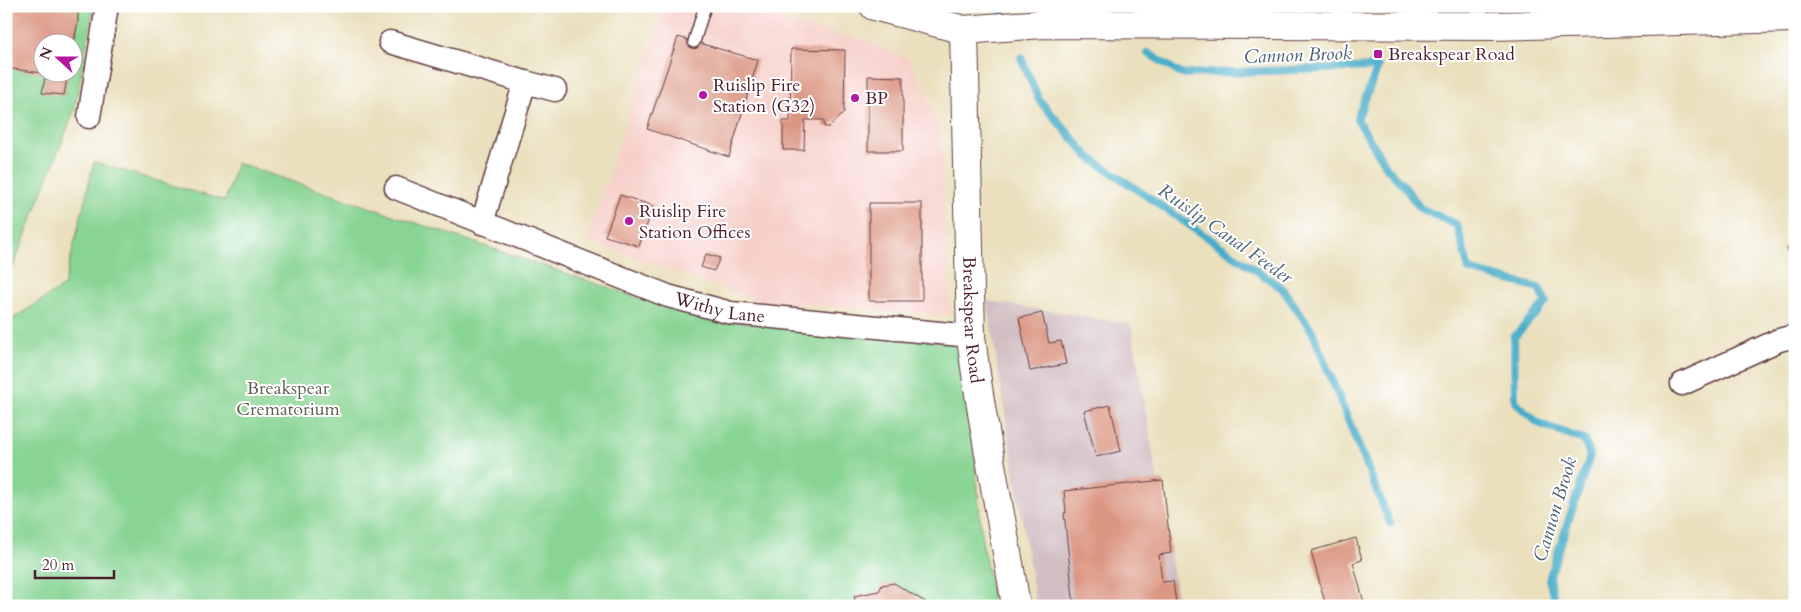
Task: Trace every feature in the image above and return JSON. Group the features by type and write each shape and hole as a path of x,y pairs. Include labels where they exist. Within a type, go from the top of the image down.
{"main road":[{"path":"874,6 964,30 1042,24 1492,26 1795,18"},
{"name":"Breakspear Road","path":"964,30 971,336 976,385 1016,606"}],"street":[{"path":"89,117 107,6"},
{"path":"390,42 555,90"},
{"path":"482,222 525,82"},
{"name":"Withy Lane","path":"396,188 668,296 731,313 971,336"},
{"path":"1682,384 1779,340 1795,336"}],"lane":[{"path":"694,42 705,6"}],"shaded area":[{"path":"664,6 734,6 796,24 868,41 908,58 934,111 941,139 950,316 759,301 587,241"},
{"path":"987,301 1131,324 1179,606 1036,606"}],"green space":[{"path":"78,6 94,6 82,69 82,32 76,32"},
{"path":"6,68 32,71 32,82 53,82 64,95 66,82 80,82 74,111 13,267 6,264"},
{"name":"Breakspear Crematorium","path":"94,162 225,201 237,163 699,318 965,344 982,540 994,606 6,606 6,323 64,286"}],"building":[{"path":"6,6 78,6 76,32 32,32 32,72 6,68"},
{"name":"Ruislip Fire Station (G32)","path":"678,37 758,60 729,157 647,129"},
{"path":"791,49 845,50 844,113 829,127 824,127 824,120 805,120 804,150 783,150 783,121 790,121"},
{"path":"868,76 903,77 903,151 868,151"},
{"path":"44,82 66,82 64,95 42,93"},
{"name":"Ruislip Fire Station Offices","path":"620,195 654,206 639,246 605,236"},
{"path":"869,203 922,203 922,301 869,301"},
{"path":"1795,245 1795,268 1787,248"},
{"path":"706,254 720,258 714,271 701,267"},
{"path":"1042,313 1049,343 1061,341 1066,364 1030,371 1019,318"},
{"path":"1110,405 1121,451 1096,457 1084,411"},
{"path":"1163,480 1171,553 1159,555 1162,582 1173,581 1178,606 1074,606 1064,513 1066,513 1064,491"},
{"path":"1356,538 1362,560 1353,563 1365,606 1326,606 1311,551"},
{"path":"894,583 932,606 856,606 854,596 879,591 882,585"}],"waterway":[{"name":"Ruislip Canal Feeder","path":"999,6 1002,12"},
{"name":"Cannon Brook","path":"1077,6 1088,13"},
{"name":"Cannon Brook","path":"1148,53 1181,74 1378,67 1357,119 1387,168 1403,185 1420,208 1457,225 1469,270 1539,288 1546,302 1514,337 1515,402 1538,423 1584,440 1590,456 1549,579 1556,606"},
{"name":"Ruislip Canal Feeder","path":"1021,58 1039,100 1089,157 1282,288 1312,331 1390,523"}],"place":[{"name":"Breakspear Road","path":"1378,54"},
{"name":"Ruislip Fire Station (G32)","path":"703,95"},
{"name":"BP","path":"855,98"},
{"name":"Ruislip Fire Station Offices","path":"629,221"}]}
